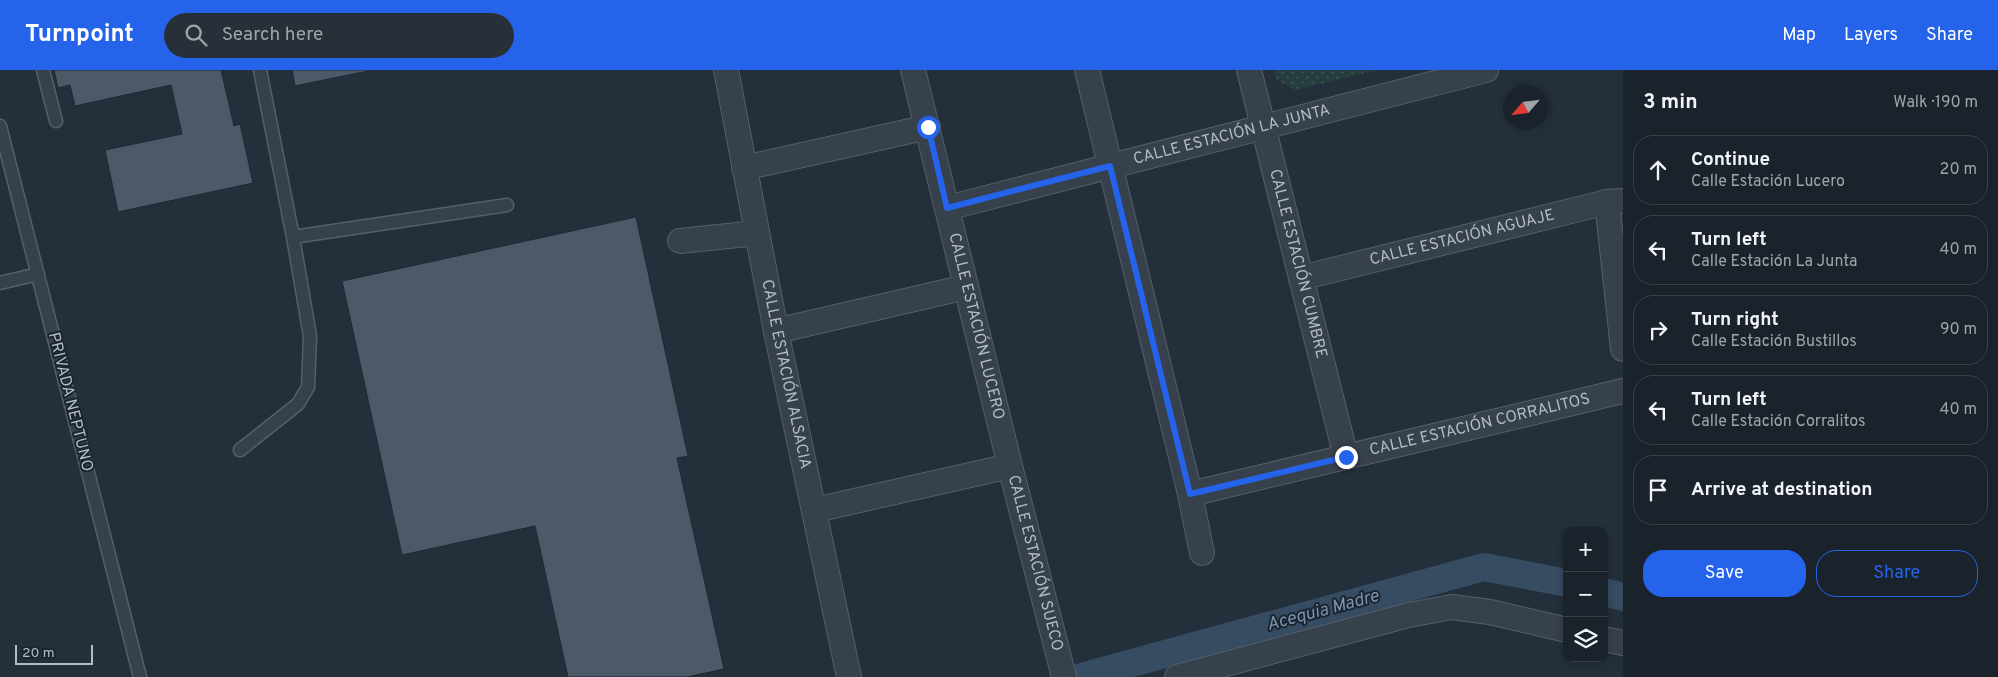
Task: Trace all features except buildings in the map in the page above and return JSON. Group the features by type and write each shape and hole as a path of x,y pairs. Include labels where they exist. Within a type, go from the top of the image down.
{"street":[{"name":"CALLE ESTACIÓN ALSACIA","path":"726,70 776,331 849,677"},
{"name":"CALLE ESTACIÓN LUCERO","path":"914,70 1010,466"},
{"path":"1087,70 1190,494 1202,553"},
{"name":"CALLE ESTACIÓN CUMBRE","path":"1249,70 1346,457"},
{"name":"CALLE ESTACIÓN LA JUNTA","path":"947,208 1486,70"},
{"path":"744,168 928,127"},
{"path":"1615,201 1623,349"},
{"name":"CALLE ESTACIÓN AGUAJE","path":"1301,278 1615,201"},
{"path":"680,242 757,233"},
{"path":"776,331 966,287"},
{"name":"CALLE ESTACIÓN CORRALITOS","path":"1190,494 1623,391"},
{"name":"CALLE ESTACIÓN SUECO","path":"815,510 1010,466 1063,670"},
{"path":"1177,677 1378,624 1452,607 1510,617 1563,629"},
{"path":"1608,640 1623,643"}],"lane":[{"path":"44,70 56,121"},
{"path":"240,450 298,404 308,387 310,336 260,70"},
{"name":"PRIVADA NEPTUNO","path":"0,126 140,677"},
{"path":"293,238 507,205"},
{"path":"0,283 38,274"}],"green space":[{"path":"1274,70 1378,70 1295,90 1277,80"}],"waterway":[{"name":"Acequia Madre","path":"1081,677 1484,567 1563,582"},
{"name":"Acequia Madre","path":"1608,593 1623,597"}],"route":[{"path":"928,127 947,208 1110,166 1190,494 1346,457"}]}
